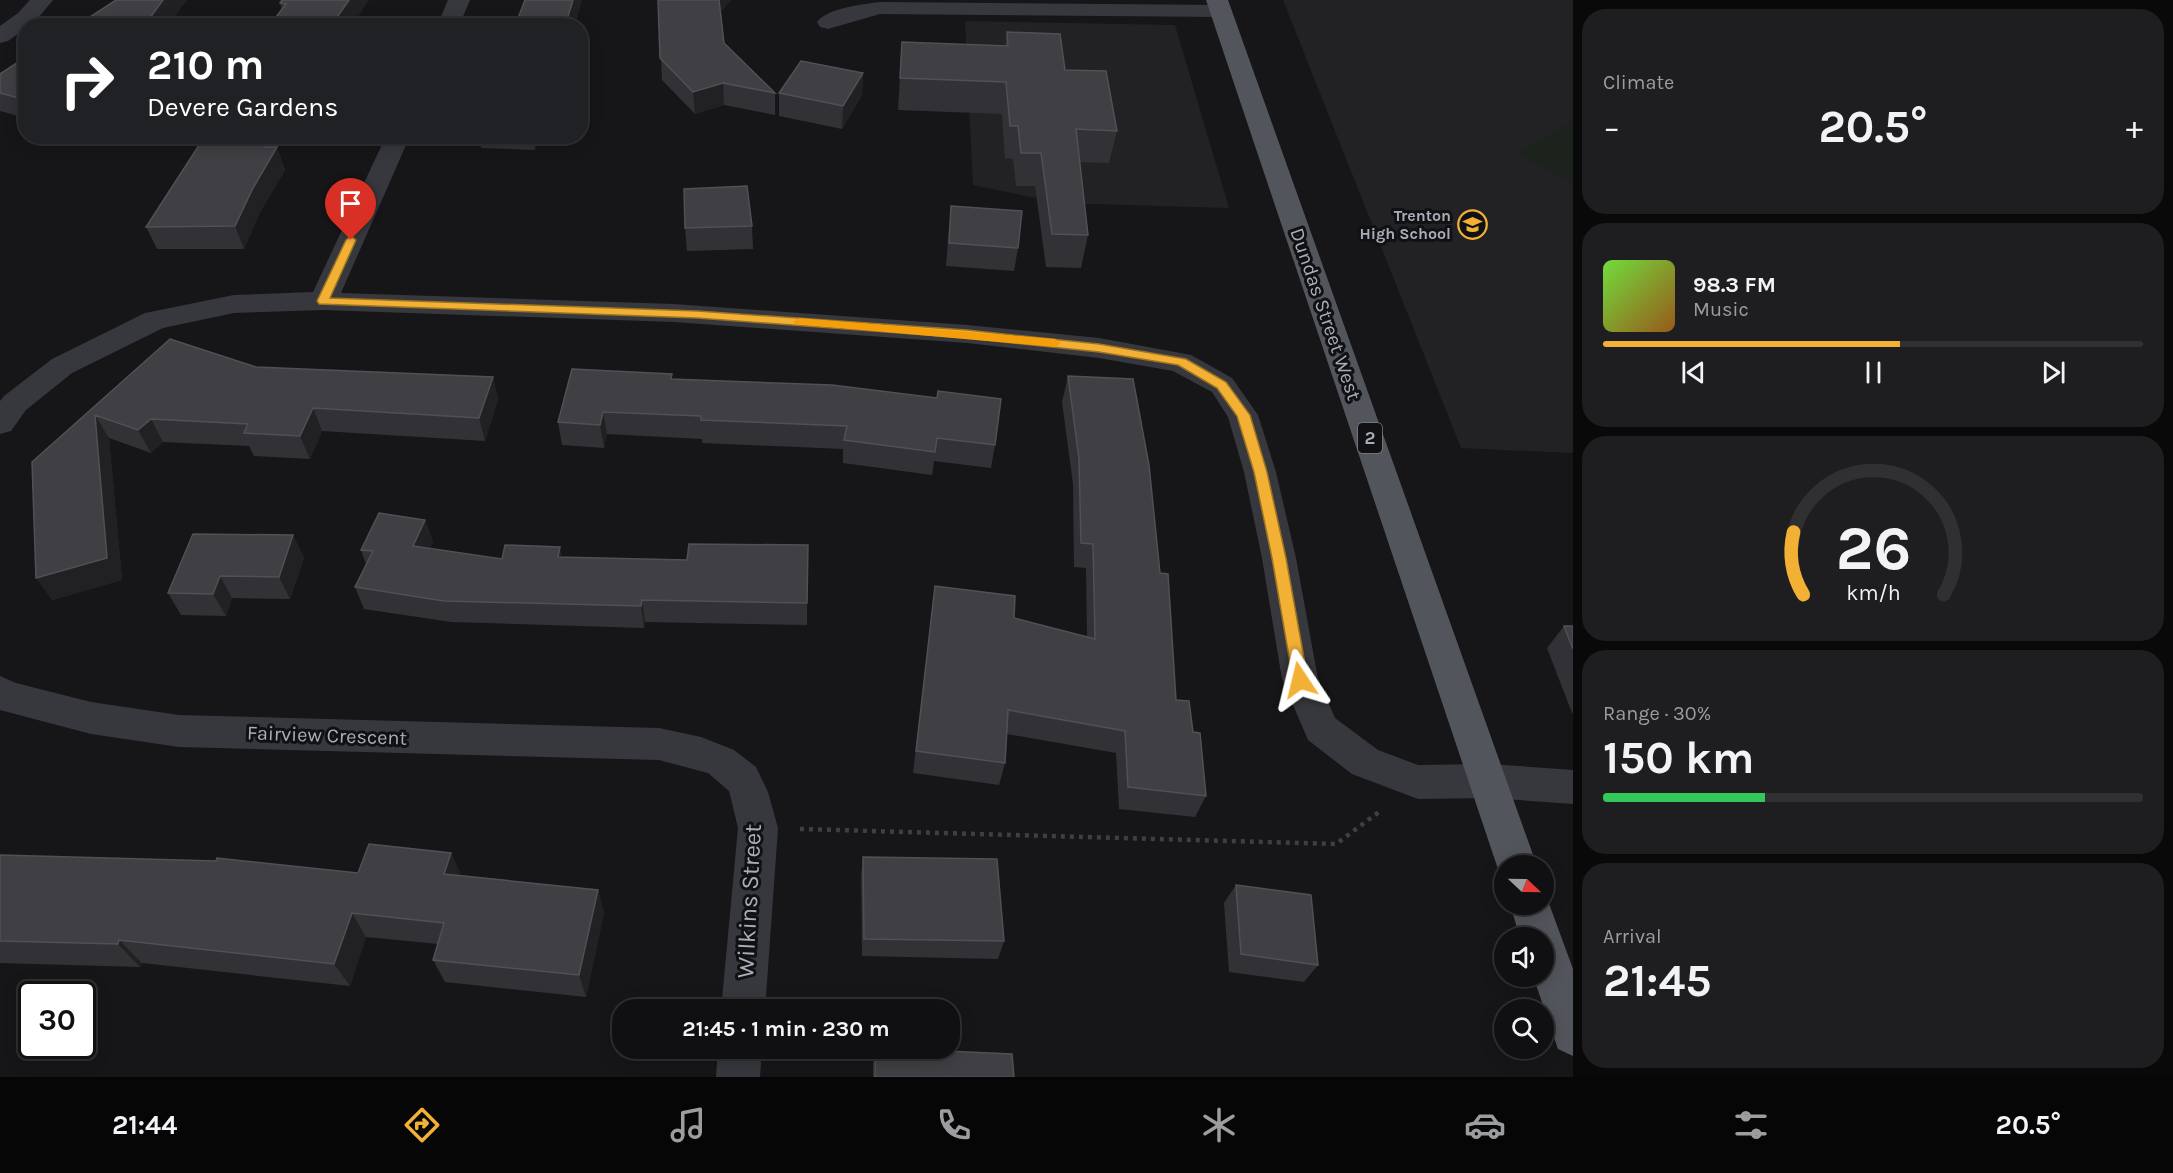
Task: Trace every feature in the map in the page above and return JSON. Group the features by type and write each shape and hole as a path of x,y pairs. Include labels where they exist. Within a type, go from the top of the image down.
{"main road":[{"name":"Dundas Street West","path":"1219,6 1513,855"},
{"path":"1554,976 1573,1034"}],"street":[{"path":"26,18 42,0"},
{"path":"451,18 459,0"},
{"path":"828,22 852,13 880,8 1219,6"},
{"path":"0,36 18,24"},
{"path":"323,301 394,144"},
{"path":"0,423 15,403 62,366 155,320 234,304 323,301 686,314 967,334 1099,348 1181,362 1222,385 1243,415 1260,472 1279,558 1300,680 1321,729 1365,762 1418,782 1490,782 1573,787"},
{"name":"Fairview Crescent","path":"0,691 4,696 91,718 180,731 659,744"},
{"name":"Wilkins Street","path":"659,744 707,754 739,775 750,799 758,828 744,999"},
{"path":"738,1077 739,1059"}],"path":[{"path":"758,828 1336,844 1418,782"}],"shaded area":[{"name":"Trenton High School","path":"1283,0 1573,0 1573,453 1461,448"},
{"path":"965,21 1175,25 1229,208 1060,203 973,185"},
{"path":"1573,121 1573,183 1517,154"}],"building":[{"path":"116,0 163,0 150,18 88,18"},
{"path":"282,0 349,0 337,18 275,18 286,4 280,3"},
{"path":"525,0 573,0 567,18 518,18"},
{"path":"658,0 719,0 724,43 775,93 723,83 693,92 660,58"},
{"path":"1007,32 1060,34 1065,70 1106,71 1117,131 1076,129 1088,235 1052,234 1041,153 1021,153 1018,126 1010,126 1006,82 900,78 902,42 1008,46"},
{"path":"801,61 863,73 843,106 779,93"},
{"path":"18,62 18,98 0,93 0,74"},
{"path":"200,144 267,144 265,147 277,147 252,190 235,226 146,227"},
{"path":"747,186 752,226 685,228 684,189"},
{"path":"951,206 1022,211 1018,248 949,243"},
{"path":"170,339 256,367 493,377 479,418 313,408 300,436 244,433 248,424 151,419 138,430 95,415 107,558 36,578 32,462"},
{"path":"572,369 672,374 671,379 832,385 937,398 938,391 1001,399 995,445 937,438 935,452 844,440 847,426 701,420 701,416 603,412 600,425 558,422"},
{"path":"1068,376 1133,379 1149,465 1160,573 1168,574 1176,700 1189,701 1193,732 1200,733 1206,796 1128,787 1125,731 1008,710 1005,763 916,751 935,586 1015,596 1014,618 1095,639 1093,544 1081,543 1079,459"},
{"path":"379,513 425,520 413,546 502,559 505,545 560,547 558,557 687,560 689,544 808,545 807,603 642,600 641,606 444,601 355,587 373,551 361,550"},
{"path":"193,534 293,535 279,577 220,576 213,594 168,593"},
{"path":"1564,626 1573,626 1573,649"},
{"path":"369,844 451,853 444,874 598,890 579,975 433,960 444,923 352,913 334,964 119,940 118,944 0,941 0,855 216,861 217,858 358,873"},
{"path":"863,857 997,859 1004,941 864,939"},
{"path":"1236,885 1311,895 1318,965 1241,954"},
{"path":"960,1052 1012,1054 1014,1077 875,1077 876,1059 960,1059"}],"slow traffic":[{"path":"799,322 1055,343"}],"place":[{"name":"Trenton High School","path":"1472,224"}],"route":[{"path":"351,240 323,301 697,314 967,334 1099,348 1181,362 1222,385 1243,415 1260,472 1279,558 1300,680"}]}
